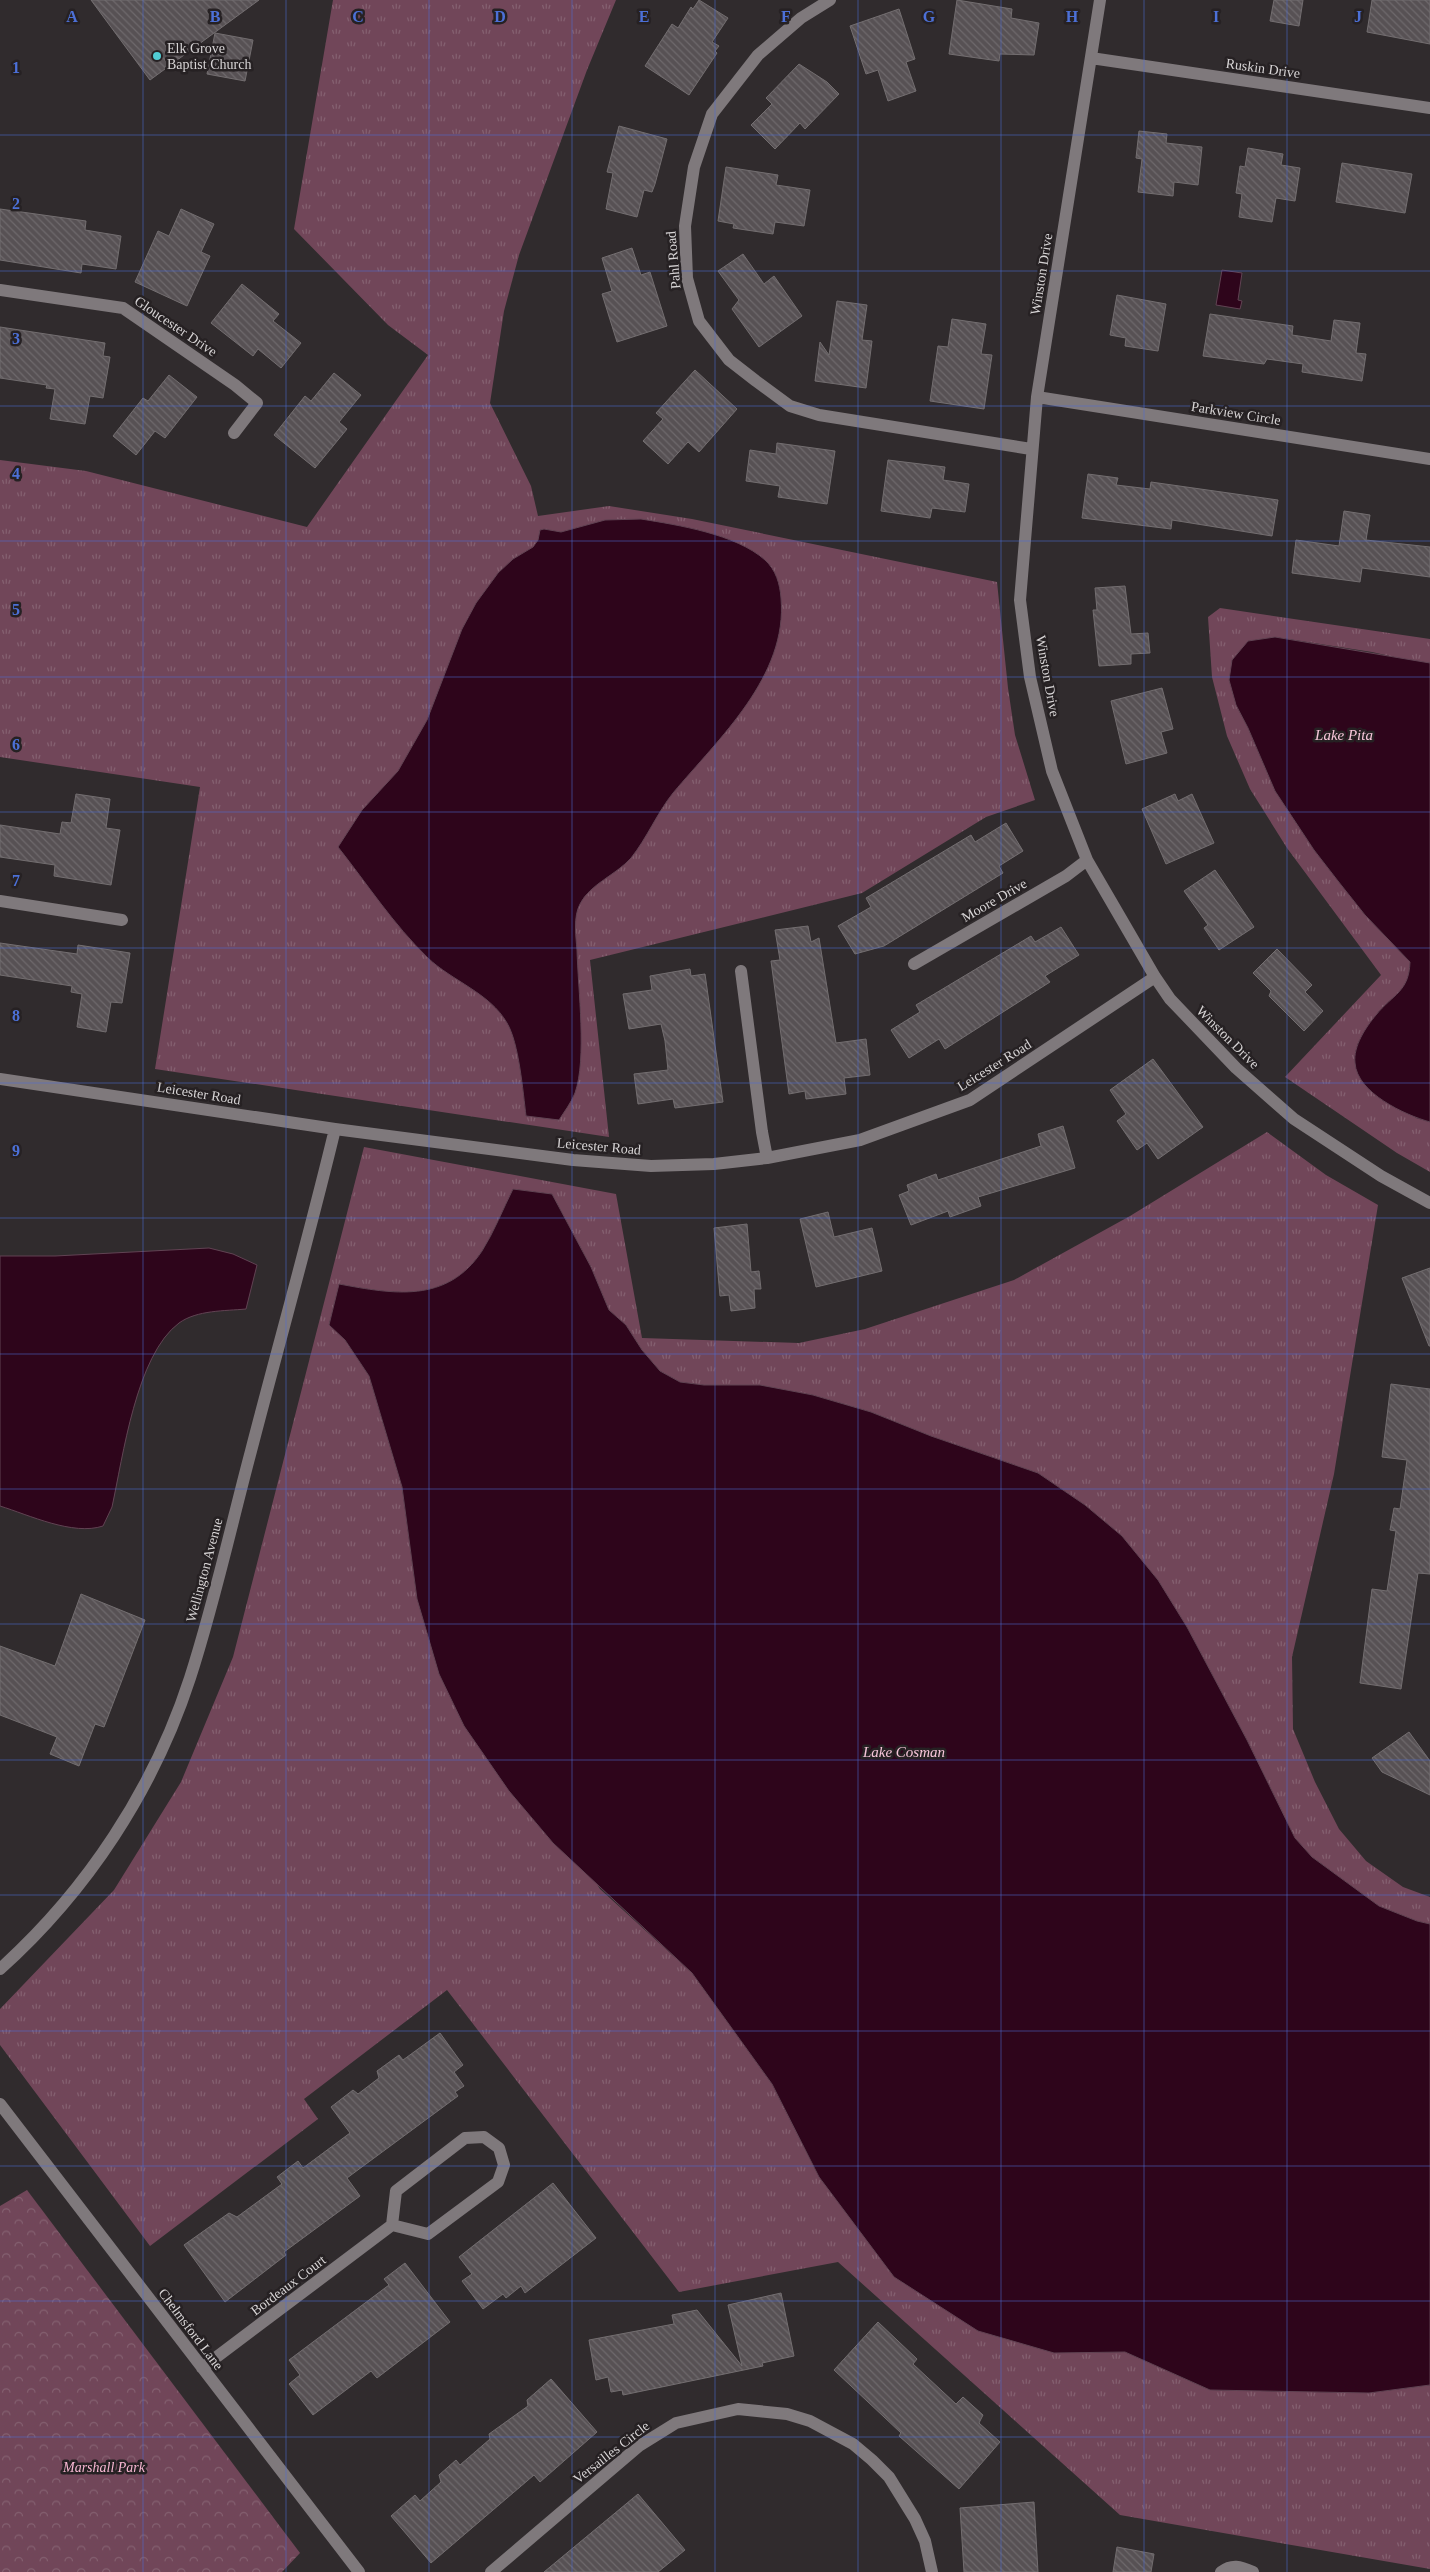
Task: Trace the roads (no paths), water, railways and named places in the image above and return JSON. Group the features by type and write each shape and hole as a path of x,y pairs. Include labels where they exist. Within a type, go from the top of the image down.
{"street":[{"name":"Pahl Road","path":"830,0 801,18 758,54 712,114 694,166 685,226 687,278 699,321 729,360 790,406 819,416 1031,448"},
{"name":"Winston Drive","path":"1100,0 1037,396 1031,448 1020,600 1030,677 1052,771 1087,860 1155,977 1170,999 1236,1068 1294,1119 1381,1176 1430,1203"},
{"name":"Ruskin Drive","path":"1091,58 1430,108"},
{"name":"Gloucester Drive","path":"0,290 123,308 235,385 257,403 234,433"},
{"name":"Parkview Circle","path":"1037,396 1430,459"},
{"name":"Moore Drive","path":"914,964 1066,876 1087,860"},
{"path":"0,901 122,920"},
{"path":"741,971 767,1158"},
{"name":"Leicester Road","path":"0,1078 335,1129 573,1160 651,1166 714,1164 767,1158 860,1140 970,1100 1155,977"},
{"name":"Wellington Avenue","path":"0,1969 32,1939 86,1876 108,1846 156,1762 190,1679 304,1253 335,1129"},
{"name":"Chelmsford Lane","path":"0,2104 359,2572"},
{"path":"484,2137 499,2148 504,2165 498,2182 428,2234 392,2225 396,2191 466,2138 484,2137"},
{"name":"Bordeaux Court","path":"202,2368 392,2225"},
{"name":"Versailles Circle","path":"491,2572 639,2446 676,2423 738,2409 770,2411 810,2421 853,2444 889,2477 915,2518 924,2541 932,2572"},
{"path":"1221,2572 1229,2566 1242,2567 1253,2572"}],"water":[{"path":"1222,270 1242,273 1238,300 1242,301 1240,309 1216,305"},
{"path":"641,519 689,528 723,537 739,543 765,560 775,573 780,588 780,627 774,654 747,704 729,728 673,793 631,858 590,891 580,904 576,915 581,1043 579,1079 575,1093 559,1120 526,1116 515,1043 507,1023 491,1003 438,966 415,945 338,847 362,810 398,771 427,720 462,629 476,603 498,573 513,559 533,547 538,540 540,530 561,532 605,520"},
{"name":"Lake Pita","path":"1275,637 1430,663 1430,1122 1396,1108 1373,1093 1358,1074 1355,1063 1356,1050 1361,1037 1376,1015 1399,992 1407,980 1410,962 1365,915 1314,850 1275,791 1236,705 1229,680 1232,660 1248,641"},
{"name":"Lake Cosman","path":"513,1189 552,1194 591,1267 609,1310 626,1325 642,1350 660,1371 680,1382 704,1385 760,1385 813,1395 871,1412 931,1436 1038,1473 1085,1505 1122,1536 1158,1580 1187,1627 1247,1740 1295,1838 1312,1857 1379,1906 1430,1924 1430,2385 1369,2393 1210,2390 1125,2352 1054,2353 978,2331 894,2277 819,2177 772,2084 692,1973 553,1843 509,1791 464,1726 439,1674 417,1599 402,1487 369,1376 345,1340 329,1325 339,1284 379,1291 399,1292 418,1291 436,1287 452,1280 468,1268 482,1251"},
{"path":"209,1248 233,1254 257,1265 246,1309 203,1313 194,1316 179,1323 164,1338 152,1358 142,1382 127,1435 112,1507 103,1526 78,1528 65,1526 37,1519 0,1506 0,1256 55,1256"}],"place":[{"name":"Elk Grove Baptist Church","path":"157,56"}],"park label":[{"name":"Marshall Park","path":"104,2467"}]}
